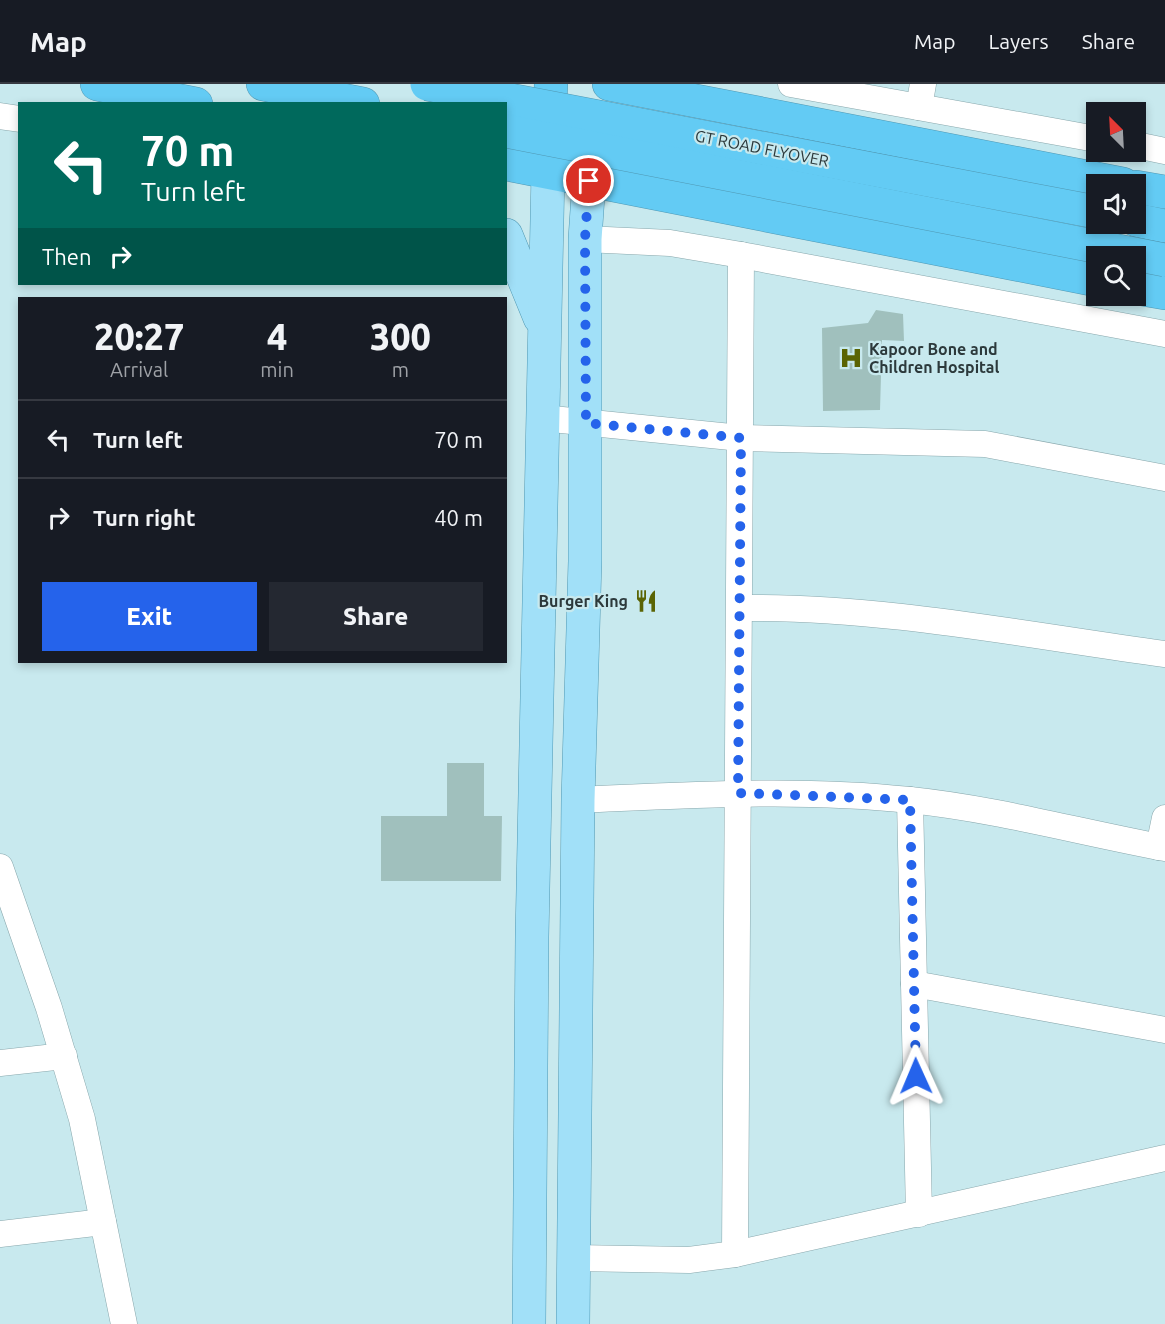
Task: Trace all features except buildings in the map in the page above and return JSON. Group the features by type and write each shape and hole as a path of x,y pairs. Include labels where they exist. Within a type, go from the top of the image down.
{"highway":[{"path":"97,84 186,102"},
{"path":"263,84 353,102"},
{"name":"GT ROAD FLYOVER","path":"428,84 1086,210"},
{"path":"548,172 550,84"},
{"path":"589,181 591,84"},
{"path":"609,84 768,117 1086,177"},
{"path":"711,84 768,117"},
{"name":"GT ROAD FLYOVER","path":"507,131 1165,260"},
{"path":"507,164 1086,278"},
{"path":"1146,189 1165,192"},
{"path":"1146,222 1165,225"},
{"path":"1146,290 1165,293"}],"main road":[{"path":"529,1324 532,991 548,172"},
{"path":"573,1324 578,801 586,423 585,239 589,181"},
{"path":"507,237 545,331"},
{"path":"537,738 580,739"},
{"path":"532,991 576,992"}],"street":[{"path":"791,84 921,95 1086,136"},
{"path":"0,116 18,119"},
{"path":"1146,148 1165,151"},
{"path":"585,239 670,243 1165,334"},
{"path":"735,1254 741,255"},
{"path":"542,418 741,438 985,444 1165,478"},
{"path":"740,608 783,607 876,614 1165,654"},
{"path":"578,801 738,793 910,800 992,813 1162,848 1165,818"},
{"path":"910,800 919,1214"},
{"path":"0,867 64,1056 82,1119 124,1324"},
{"path":"914,984 1165,1030"},
{"path":"0,1063 64,1056"},
{"path":"574,1258 689,1260 735,1254 1165,1158"},
{"path":"0,1234 103,1222"}],"place":[{"name":"Kapoor Bone and Children Hospital","path":"851,358"},
{"name":"Burger King","path":"646,601"}],"route":[{"path":"589,181 585,239 586,423 741,438 738,793 910,800 916,1076"}]}
